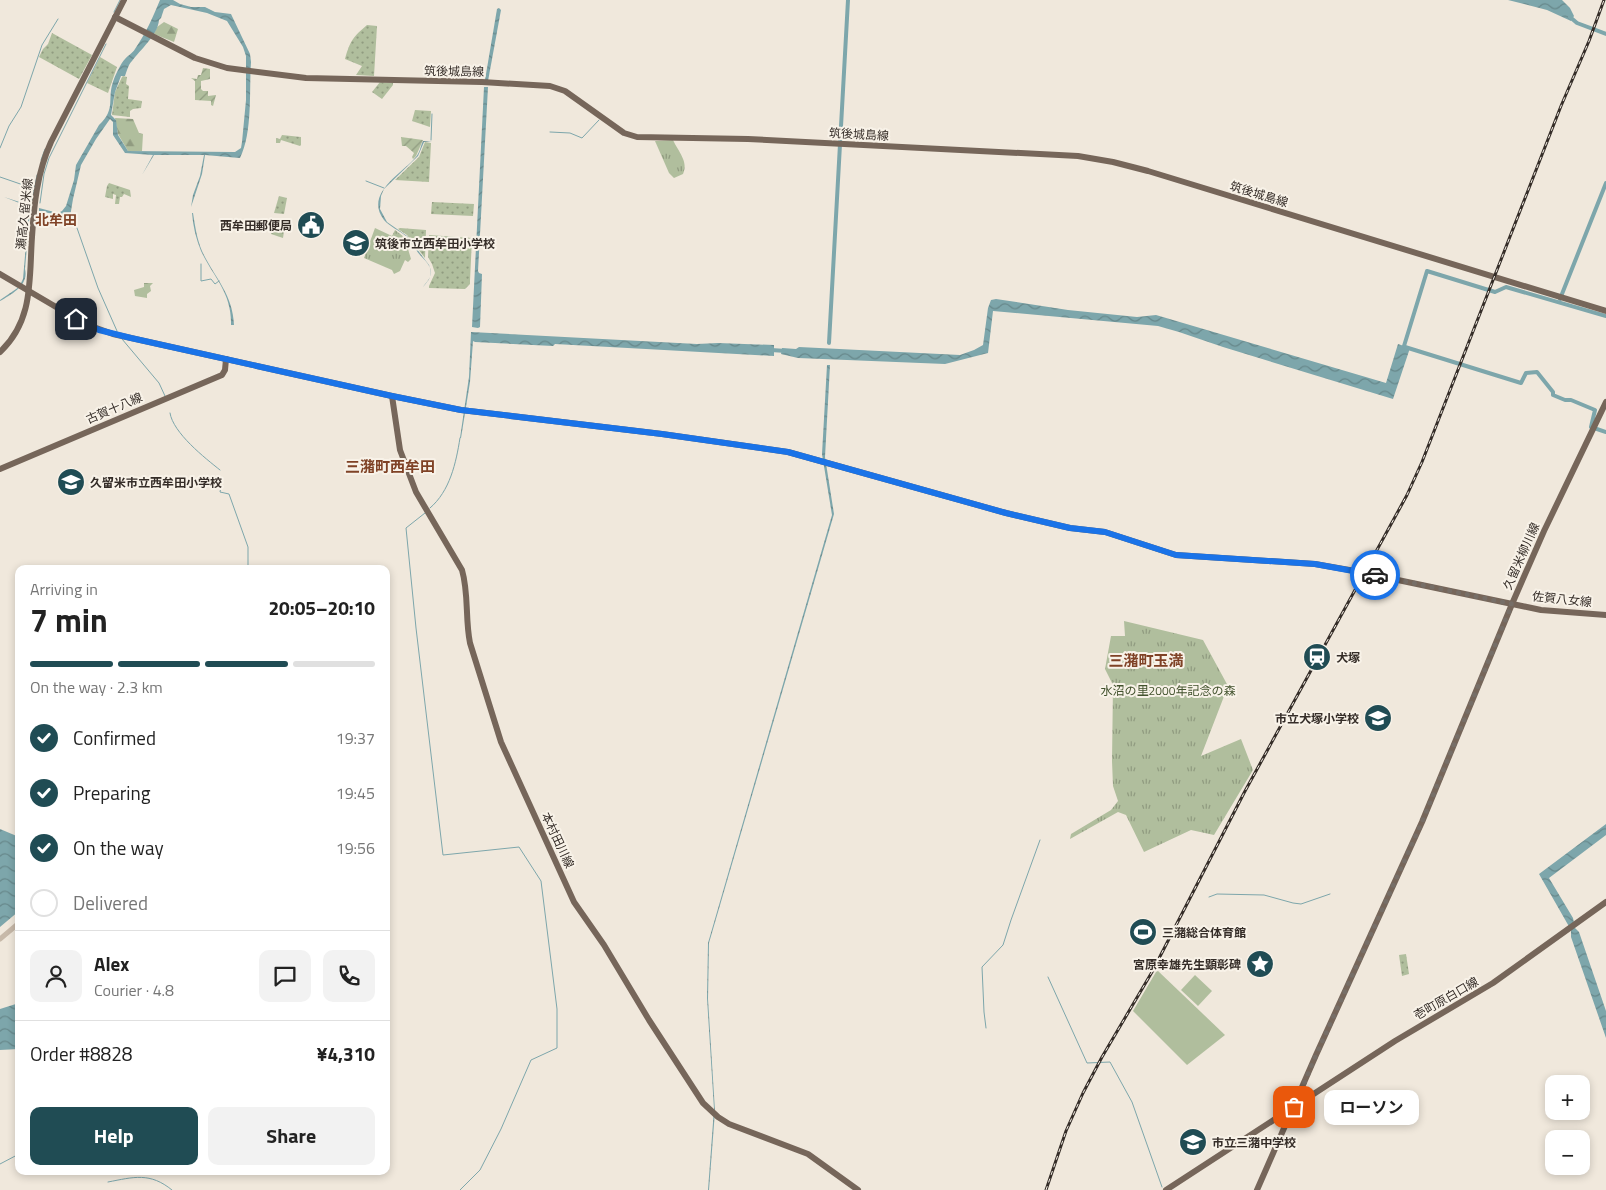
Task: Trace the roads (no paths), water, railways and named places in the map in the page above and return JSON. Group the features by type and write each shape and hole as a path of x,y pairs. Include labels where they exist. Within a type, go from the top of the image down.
{"main road":[{"name":"瀬高久留米線","path":"0,352 17,332 24,317 30,292 35,204 42,164 51,142 124,0"},
{"name":"筑後城島線","path":"115,17 195,58 227,68 306,78 482,82 550,86 565,91 624,133 638,137 834,143 1078,156 1113,162 1148,171 1606,311"},
{"name":"佐賀八女線","path":"0,274 85,324 99,330 158,345 392,396 467,410 781,450 1052,525 1105,532 1176,555 1315,564 1541,610 1606,615"},
{"name":"古賀十八線","path":"0,469 222,375 225,370 226,359"},
{"name":"本村田川線","path":"392,396 400,450 416,492 462,570 465,581 467,628 470,643 500,742 574,902 604,945 649,1020 703,1103 718,1118 729,1124 808,1154 858,1190"},
{"name":"久留米柳川線","path":"1258,1190 1316,1055 1422,822 1512,604 1606,402"},
{"name":"壱町原白口線","path":"1166,1190 1394,1041 1493,983 1606,902"}],"street":[{"path":"0,939 15,926"},
{"path":"1273,1120 1281,1123 1284,1130"}],"water":[{"path":"160,0 173,0 191,7 205,7 215,12 231,14 250,54 251,62 249,124 240,158 205,155 202,174 191,207 204,155 154,155 142,175 153,155 125,153 113,135 113,122 110,119 81,165 70,217 39,211 39,208 58,213 66,206 74,180 76,165 110,108 112,86 116,74 123,61 134,51 139,43","holes":["171,5 207,13 227,21 243,47 246,56 246,100 241,148 235,152 128,151 118,135 116,120 111,115 115,92 121,76 125,76 131,63 152,37 164,9"]},
{"path":"1508,0 1562,0 1570,8 1574,16 1571,21 1547,10"},
{"path":"497,9 501,10 488,81 485,80"},
{"path":"484,87 488,87 478,271 482,274 480,327 478,328 472,327"},
{"path":"423,141 432,141 424,142 418,156 385,188 417,156"},
{"path":"384,190 381,196 380,209 387,222 407,236 426,261 406,236 384,220 379,211 378,202 381,193"},
{"path":"4,197 32,206 30,210 26,275 19,287 23,279 29,209 27,206"},
{"path":"192,213 200,246 227,295 233,314 234,325 231,325 229,304 199,246 193,223"},
{"path":"19,287 10,295 0,300"},
{"path":"996,299 1068,310 1137,317 1156,315 1386,383 1398,344 1410,348 1393,399 1158,326 993,311 988,353 945,364 798,358 781,354 782,348 796,349 799,347 960,355 983,345 988,308 991,300"},
{"path":"471,332 697,344 774,345 774,356 473,341 470,382 460,438 469,377"},
{"path":"827,365 830,365 825,457 834,514 709,943 708,999 715,1111 708,1190 714,1109 707,998 708,943 832,515 822,454"},
{"path":"1606,824 1606,835 1549,878 1573,918 1575,928 1579,932 1606,1011 1606,1038 1571,937 1571,930 1539,874"},
{"path":"0,829 15,835 15,914 0,927"},
{"path":"15,1004 15,1049 0,1050 0,1009"}],"waterway":[{"path":"114,12 120,0"},
{"path":"829,343 848,0"},
{"path":"1570,17 1577,23 1606,34"},
{"path":"0,148 9,126 21,107 42,45 58,19"},
{"path":"40,203 44,174 49,158 106,44"},
{"path":"431,140 432,114"},
{"path":"550,132 570,133 582,138 599,120"},
{"path":"41,160 45,149"},
{"path":"32,201 37,175"},
{"path":"0,177 32,188"},
{"path":"366,181 384,188"},
{"path":"1560,299 1606,183"},
{"path":"71,217 77,228 98,288 117,331"},
{"path":"201,264 201,281 211,279 215,284 219,281"},
{"path":"1404,346 1427,271 1495,292 1506,287 1606,316"},
{"path":"122,339 159,383 165,396"},
{"path":"1405,347 1521,383 1526,373 1537,372 1553,392 1553,395 1595,410 1591,427 1606,432"},
{"path":"771,350 786,351"},
{"path":"170,413 172,421 183,437 220,470"},
{"path":"430,508 443,493 451,476 460,438"},
{"path":"221,487 220,492 229,494 248,547 248,565"},
{"path":"425,513 406,528 443,855 519,847 541,881 557,1009 557,1048 531,1060 501,1129 480,1170 460,1190"},
{"path":"986,1028 982,967 1003,945 1040,840"},
{"path":"1209,897 1217,894 1264,895 1301,904 1330,894"},
{"path":"1048,977 1087,1063 1110,1062 1132,1102 1162,1187"},
{"path":"0,1164 15,1156"},
{"path":"108,1182 142,1177 156,1180 172,1190"}],"railway":[{"path":"1046,1190 1066,1131 1083,1093 1152,972 1244,793 1407,495 1422,462 1604,0"}],"place":[{"name":"西牟田郵便局","path":"311,225"},
{"name":"筑後市立西牟田小学校","path":"356,243"},
{"name":"久留米市立西牟田小学校","path":"71,482"},
{"name":"犬塚","path":"1317,657"},
{"name":"市立犬塚小学校","path":"1378,718"},
{"name":"三潴総合体育館","path":"1143,932"},
{"name":"宮原幸雄先生顕彰碑","path":"1260,964"},
{"name":"ローソン","path":"1294,1107"},
{"name":"市立三潴中学校","path":"1193,1142"}],"district":[{"name":"北牟田","path":"56,219"},
{"name":"三潴町西牟田","path":"390,466"},
{"name":"三潴町玉満","path":"1146,660"}],"park label":[{"name":"水沼の里2000年記念の森","path":"1168,690"}]}
